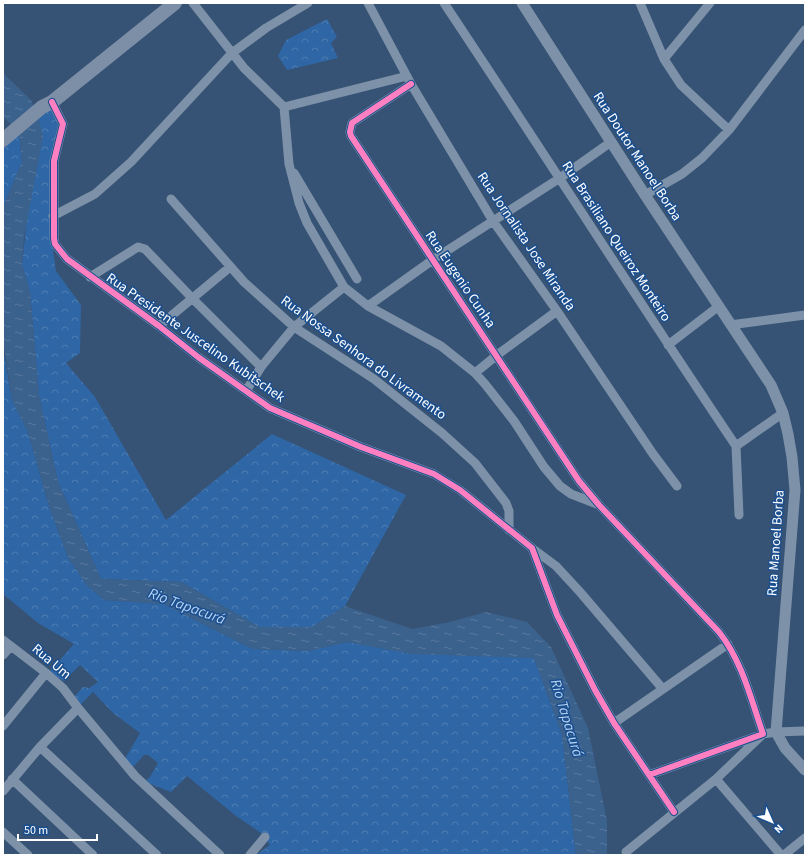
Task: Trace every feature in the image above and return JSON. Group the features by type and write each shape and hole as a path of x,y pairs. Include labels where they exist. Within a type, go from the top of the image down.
{"main road":[{"path":"47,104 48,96 162,3"},
{"path":"3,140 175,3"}],"street":[{"path":"193,3 244,68 284,107 289,164 299,203 307,223 344,287 368,306 441,346 475,373 514,421 544,468 560,486 571,494 599,505"},
{"path":"53,216 96,194 132,162 232,53 266,28 308,3"},
{"name":"Rua Jornalista Jose Miranda","path":"368,3 409,80 493,221 557,311 653,454 677,486"},
{"name":"Rua Brasiliano Queiroz Monteiro","path":"444,3 736,446"},
{"name":"Rua Doutor Manoel Borba","path":"522,3 730,325"},
{"path":"640,3 664,59 681,85 729,130"},
{"path":"664,59 710,3"},
{"path":"645,195 682,174 702,158 729,130 805,30"},
{"path":"284,107 409,80"},
{"name":"Rua Eugenio Cunha","path":"409,80 352,123 350,132 351,136 434,259 579,481 599,505 719,632 728,644 736,658 763,734"},
{"name":"Rua Presidente Juscelino Kubitschek","path":"47,104 63,124 54,161 53,216 55,244 67,259 159,326 198,357 270,408 361,447 434,474 460,490 556,566 662,688"},
{"path":"368,306 434,259 560,178 611,142"},
{"path":"289,164 357,279"},
{"name":"Rua Nossa Senhora do Livramento","path":"170,199 244,282 294,327 374,379 442,433 475,463 506,503 509,511 509,530"},
{"path":"90,277 138,247 145,249 262,367"},
{"path":"159,326 230,267"},
{"path":"246,391 262,367 294,327 344,287"},
{"path":"668,345 719,306"},
{"path":"475,373 557,311"},
{"path":"730,325 805,315"},
{"name":"Rua Manoel Borba","path":"730,325 771,385 783,413 792,457 795,490 776,732"},
{"path":"739,515 736,446 783,413"},
{"path":"532,548 557,615 595,690 614,723 674,812"},
{"name":"Rua Um","path":"3,640 63,688 135,776 220,855"},
{"path":"614,723 662,688 728,644"},
{"path":"3,655 11,646"},
{"path":"3,726 46,673"},
{"path":"3,791 40,747 78,708"},
{"path":"649,775 763,734 776,732 805,732"},
{"path":"776,732 785,748 805,770"},
{"path":"626,852 716,779 763,734"},
{"path":"40,747 157,855"},
{"path":"716,779 781,855"},
{"path":"12,780 93,855"},
{"path":"3,832 28,855"},
{"path":"250,855 265,837"},
{"path":"784,855 805,838"}],"green space":[{"path":"327,19 337,37 331,43 338,58 287,70 278,56 286,40"},
{"path":"51,105 61,124 52,243 56,271 81,305 80,353 66,363 95,397 166,520 272,434 406,495 345,606 312,627 259,627 181,582 101,579 58,482 39,396 30,292 22,265 38,116"},
{"path":"19,132 22,162 4,205 3,213 3,147"},
{"path":"3,348 12,400 28,432 49,506 68,557 86,584 104,600 164,604 253,649 308,651 347,642 534,658 562,734 576,855 256,855 270,845 261,833 236,816 187,776 171,792 145,782 150,777 158,763 148,755 144,755 133,767 125,759 140,733 113,713 93,692 80,705 75,696 83,687 89,688 98,682 80,665 64,681 48,673 74,644 38,623 3,594"}],"water":[{"name":"Rio Tapacurá","path":"3,73 31,100 38,116 43,136 24,238 22,265 30,292 39,396 58,482 101,579 181,582 259,627 312,627 345,606 412,629 450,622 486,612 527,622 551,647 588,728 607,821 607,855 576,855 562,734 534,658 411,654 347,642 308,651 253,649 164,604 104,600 86,584 68,557 49,506 28,432 12,400 3,340 3,212 4,205 22,162 19,132 3,117"}],"cycle path":[{"path":"411,84 352,123 350,132 351,136 579,481 599,505 719,632 734,655 750,694 763,734 649,775"},
{"path":"52,102 63,124 54,161 54,238 55,244 67,259 159,326 198,357 270,408 361,447 434,474 460,490 532,548 557,615 595,690 614,723 674,812"}]}
